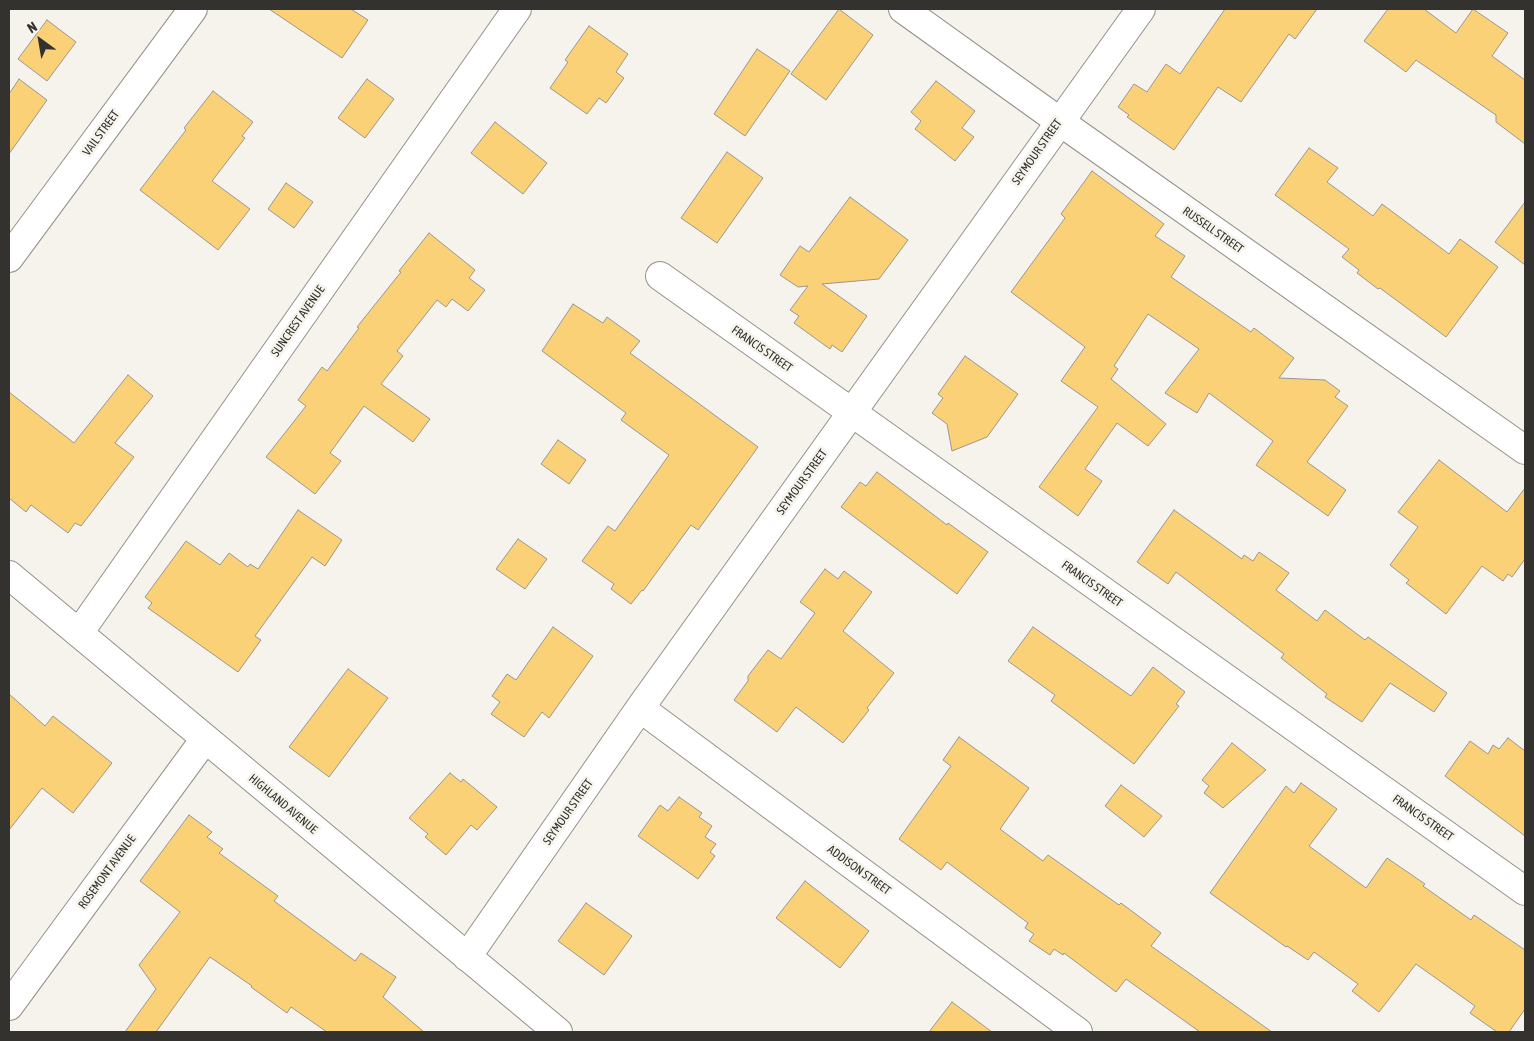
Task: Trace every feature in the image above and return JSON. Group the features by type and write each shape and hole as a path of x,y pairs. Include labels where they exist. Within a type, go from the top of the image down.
{"street":[{"name":"VAIL STREET","path":"9,258 193,9"},
{"name":"SUNCREST AVENUE","path":"79,633 517,9"},
{"name":"RUSSELL STREET","path":"903,9 1059,122 1525,450"},
{"name":"SEYMOUR STREET","path":"467,957 640,708 1141,9"},
{"name":"FRANCIS STREET","path":"660,276 1525,891"},
{"name":"HIGHLAND AVENUE","path":"9,575 558,1032"},
{"name":"ADDISON STREET","path":"640,708 1071,1030"},
{"name":"ROSEMONT AVENUE","path":"9,1006 205,739"}],"building":[{"path":"269,9 351,9 368,20 342,58"},
{"path":"839,9 873,35 826,100 791,74"},
{"path":"1225,9 1317,9 1295,39 1289,34 1241,102 1218,87 1174,150 1127,117 1129,115 1118,107 1134,84 1147,92 1166,64 1180,74"},
{"path":"1388,9 1424,9 1456,33 1473,9 1508,33 1492,56 1525,80 1525,144 1496,122 1496,115 1416,60 1406,72 1364,41"},
{"path":"47,20 76,42 47,81 18,59"},
{"path":"589,26 628,54 616,72 624,78 606,103 599,98 587,114 550,88 568,62 565,60"},
{"path":"757,49 790,71 745,136 714,114"},
{"path":"19,79 47,100 9,154 9,94"},
{"path":"367,79 394,99 365,138 338,118"},
{"path":"936,81 975,111 962,128 974,137 955,161 915,129 921,121 911,112"},
{"path":"213,91 253,122 242,136 245,138 212,181 250,209 218,250 140,190"},
{"path":"495,122 547,163 523,194 471,153"},
{"path":"1309,148 1338,168 1327,182 1373,216 1382,204 1449,254 1460,239 1498,267 1446,337 1357,273 1359,270 1342,257 1349,249 1275,195"},
{"path":"727,152 763,178 717,243 681,218"},
{"path":"1092,171 1164,224 1155,236 1185,256 1171,277 1251,332 1254,328 1294,358 1279,378 1325,380 1340,391 1335,397 1348,406 1307,462 1346,490 1328,516 1256,465 1273,441 1209,393 1197,413 1165,393 1199,349 1148,314 1114,366 1118,369 1111,379 1166,424 1148,446 1117,423 1085,469 1102,481 1078,516 1039,487 1098,407 1061,381 1085,347 1011,292 1065,218 1061,214"},
{"path":"286,183 313,202 294,228 268,209"},
{"path":"850,197 908,240 879,279 822,284 867,316 842,352 832,345 830,349 794,323 799,316 790,310 808,286 798,287 780,275 800,246 809,252"},
{"path":"1525,202 1525,265 1495,242"},
{"path":"429,233 475,270 469,278 485,290 468,311 452,299 446,307 437,300 397,351 403,356 381,384 430,419 413,442 364,406 330,453 341,461 315,494 266,457 306,406 298,400 322,367 327,371 359,328 357,327"},
{"path":"573,304 603,323 607,317 640,341 630,353 758,447 698,530 691,525 643,591 631,604 611,589 614,584 582,561 608,526 615,531 669,455 621,420 626,413 542,351"},
{"path":"965,356 1018,394 987,437 952,451 947,424 932,413 943,398 938,394"},
{"path":"128,375 153,396 115,443 134,457 81,526 75,523 68,533 31,505 26,512 9,498 9,392 74,443"},
{"path":"558,440 586,460 569,484 541,464"},
{"path":"1439,460 1507,512 1525,488 1525,559 1512,577 1508,574 1503,581 1482,566 1446,614 1406,583 1409,580 1390,565 1418,527 1398,512"},
{"path":"877,472 947,525 948,523 988,552 957,594 841,507 860,482 866,486"},
{"path":"298,510 342,540 325,566 312,557 255,636 261,640 238,672 148,608 152,603 145,597 186,541 220,565 229,553 248,567 250,564 258,569"},
{"path":"1174,510 1242,559 1244,555 1253,561 1259,552 1289,573 1276,590 1317,621 1325,610 1365,640 1368,637 1447,693 1434,712 1390,683 1362,722 1325,697 1327,694 1281,658 1284,654 1176,572 1168,584 1137,562"},
{"path":"518,539 547,559 525,589 496,569"},
{"path":"825,569 838,579 844,571 872,592 843,631 894,673 867,708 869,710 843,743 796,707 777,732 734,700 748,681 748,676 768,650 781,659 815,613 800,602"},
{"path":"553,627 593,656 549,718 542,712 524,737 491,714 500,702 492,696 507,674 516,680"},
{"path":"1033,627 1131,696 1153,667 1185,692 1176,704 1179,706 1134,764 1051,701 1055,695 1008,661"},
{"path":"348,669 388,698 329,777 289,747"},
{"path":"9,694 45,726 53,716 112,763 73,813 42,788 9,830"},
{"path":"959,737 1029,788 1000,829 1043,861 1048,855 1119,905 1121,903 1161,933 1151,946 1272,1032 1200,1032 1126,979 1116,992 1064,953 1063,955 1054,949 1050,955 1029,941 1034,934 1025,928 1028,923 947,862 941,870 899,839 951,766 943,760"},
{"path":"1508,738 1525,751 1525,836 1445,776 1470,741 1488,754 1493,745 1499,749"},
{"path":"1232,743 1266,770 1223,808 1204,793 1209,786 1202,780"},
{"path":"450,773 461,782 463,779 497,807 477,830 471,825 446,855 425,837 428,834 409,818"},
{"path":"1301,783 1337,809 1309,846 1366,888 1387,858 1425,884 1423,886 1471,920 1474,915 1525,950 1525,1009 1509,1032 1497,1032 1470,1013 1475,1006 1416,964 1379,1012 1352,991 1358,984 1314,952 1308,960 1286,947 1210,893 1286,786 1294,793"},
{"path":"1121,785 1162,816 1144,837 1105,806"},
{"path":"679,797 702,813 699,817 712,826 705,837 716,844 710,852 715,856 698,879 638,836 660,805 668,811"},
{"path":"189,815 212,832 207,837 223,849 219,853 278,896 274,901 355,961 361,953 396,977 383,997 424,1032 327,1032 291,1007 287,1013 210,957 156,1032 125,1032 156,989 139,965 180,912 140,881"},
{"path":"805,881 869,931 840,968 776,918"},
{"path":"586,903 632,936 604,975 558,941"},
{"path":"952,1002 992,1032 929,1032"}]}
